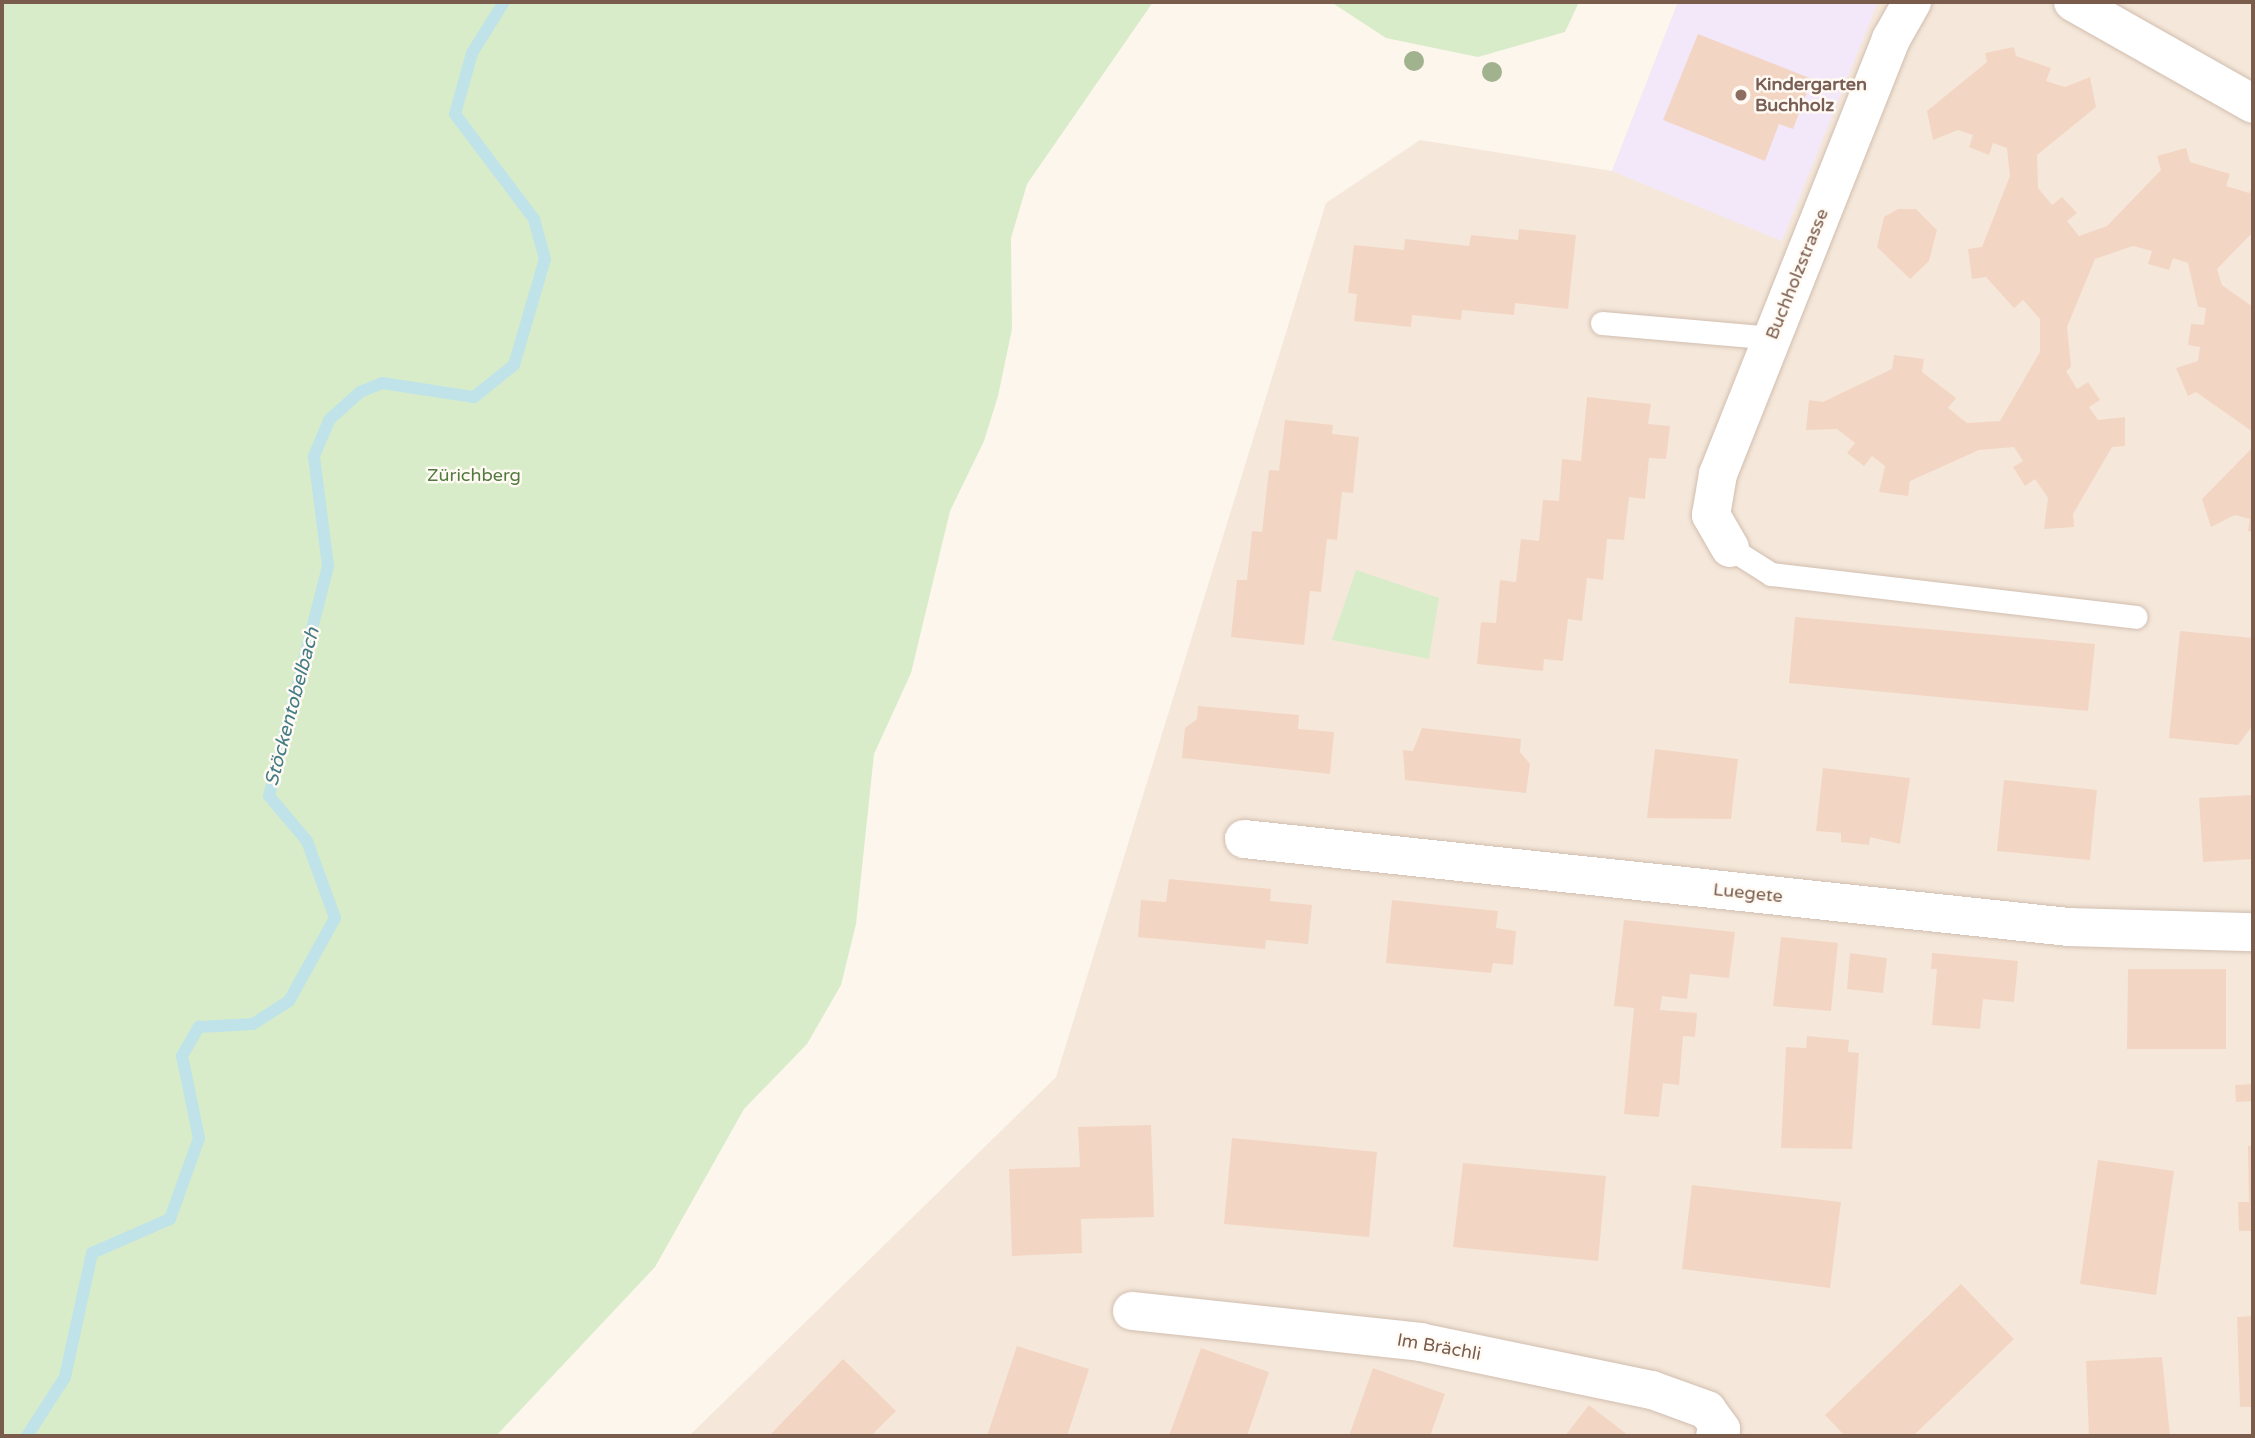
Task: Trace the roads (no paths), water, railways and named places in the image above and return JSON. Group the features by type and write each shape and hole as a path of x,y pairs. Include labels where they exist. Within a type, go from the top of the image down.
{"street":[{"name":"Buchholzstrasse","path":"1730,548 1711,515 1718,474 1891,39 1912,2"},
{"path":"2073,2 2253,104"},
{"name":"Luegete","path":"1244,839 2069,928 2253,932"},
{"name":"Im Brächli","path":"1132,1311 1396,1339 1591,1377 1688,1398 1721,1429 1714,1436"}],"lane":[{"path":"1602,323 1772,338"},
{"path":"1730,548 1771,574 2135,617"}],"waterway":[{"name":"Stöckentobelbach","path":"27,1436 65,1377 92,1253 170,1219 199,1138 182,1056 199,1027 253,1024 289,1001 335,918 307,841 269,796 328,566 314,456 329,420 360,392 382,383 474,397 514,365 545,259 534,219 455,114 472,53 504,2"}],"place":[{"name":"Kindergarten Buchholz","path":"1741,95"}],"park label":[{"name":"Zürichberg","path":"474,475"}]}
